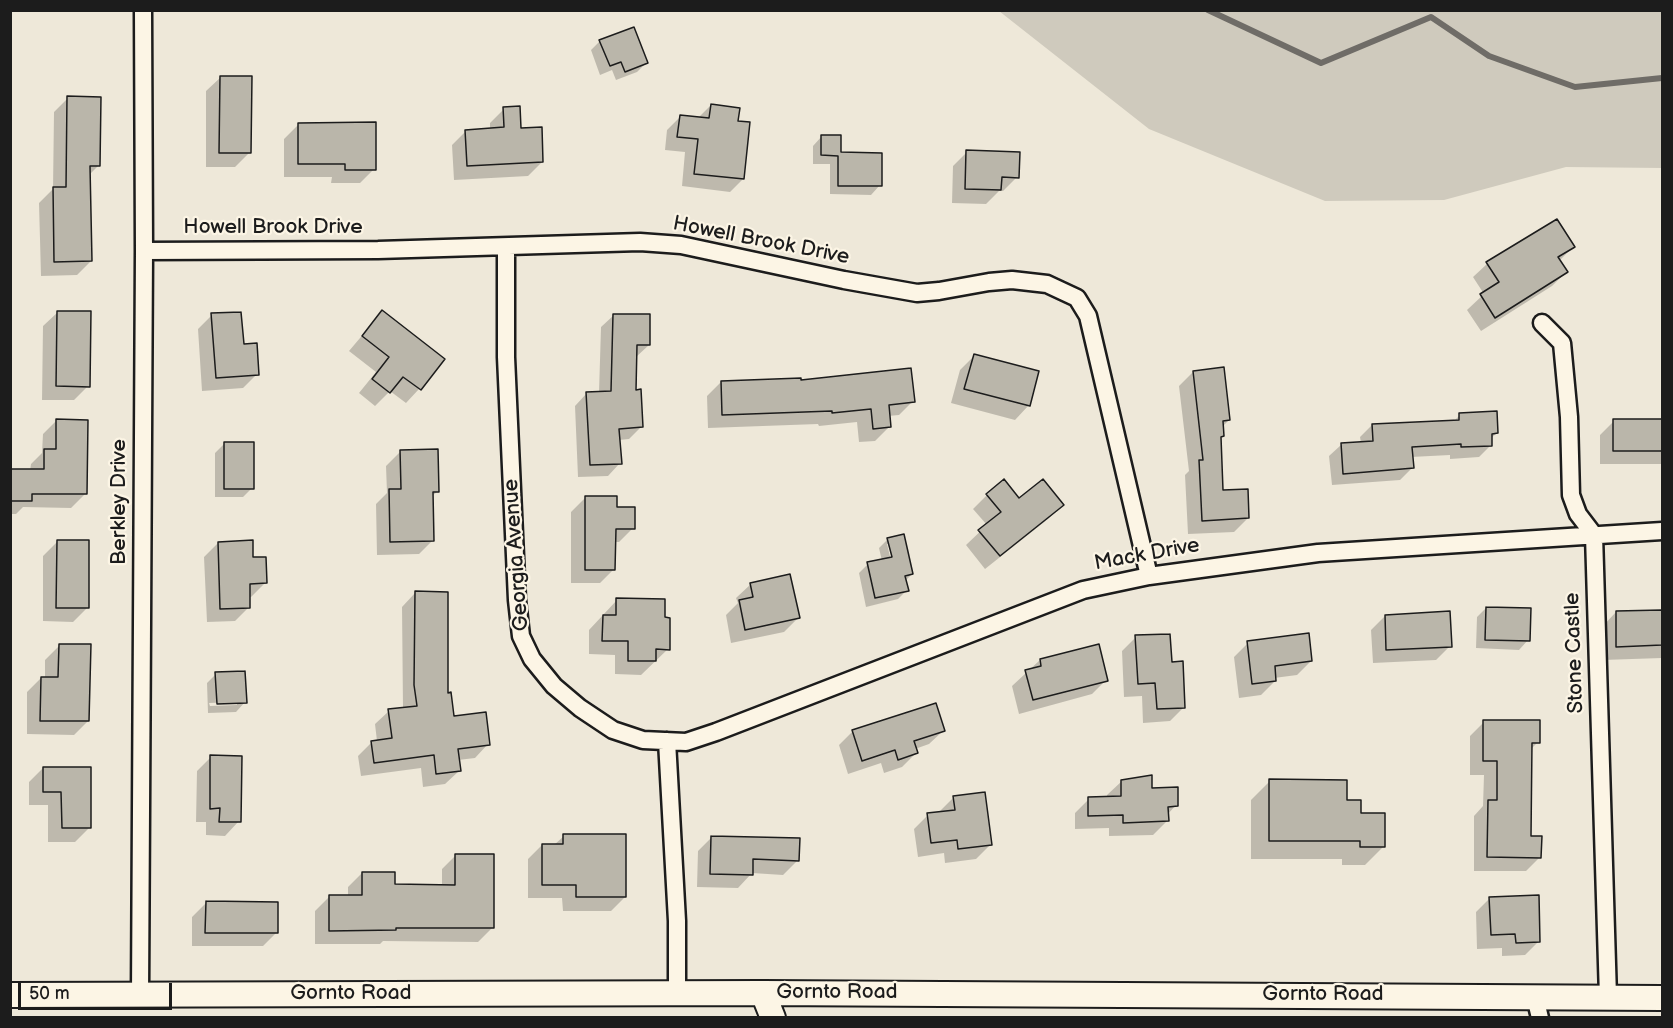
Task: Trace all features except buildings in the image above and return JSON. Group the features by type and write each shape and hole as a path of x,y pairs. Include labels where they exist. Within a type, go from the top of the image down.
{"main road":[{"name":"Gornto Road","path":"10,995 763,993 1537,1007 1608,997 1662,998"},
{"path":"763,993 773,1017"}],"street":[{"name":"Berkley Drive","path":"140,995 143,10"},
{"name":"Howell Brook Drive","path":"144,251 366,250 640,242 681,245 844,280 917,292 1012,280 1047,284 1077,298 1088,316 1149,576"},
{"name":"Georgia Avenue","path":"506,247 506,368 517,600 521,636 532,659 554,686 580,708 613,730 643,740 667,741"},
{"path":"1542,323 1562,343 1569,417 1570,495 1578,514 1594,535"},
{"name":"Mack Drive","path":"667,741 686,742 716,732 1083,590 1149,576 1318,553 1662,531"},
{"name":"Stone Castle","path":"1594,535 1608,997"},
{"path":"667,741 678,921 677,994"}],"shaded area":[{"path":"999,11 1662,11 1662,168 1566,167 1444,200 1325,201 1149,129"}],"waterway":[{"path":"1208,10 1321,63 1431,17 1489,56 1575,87 1662,78"}]}
